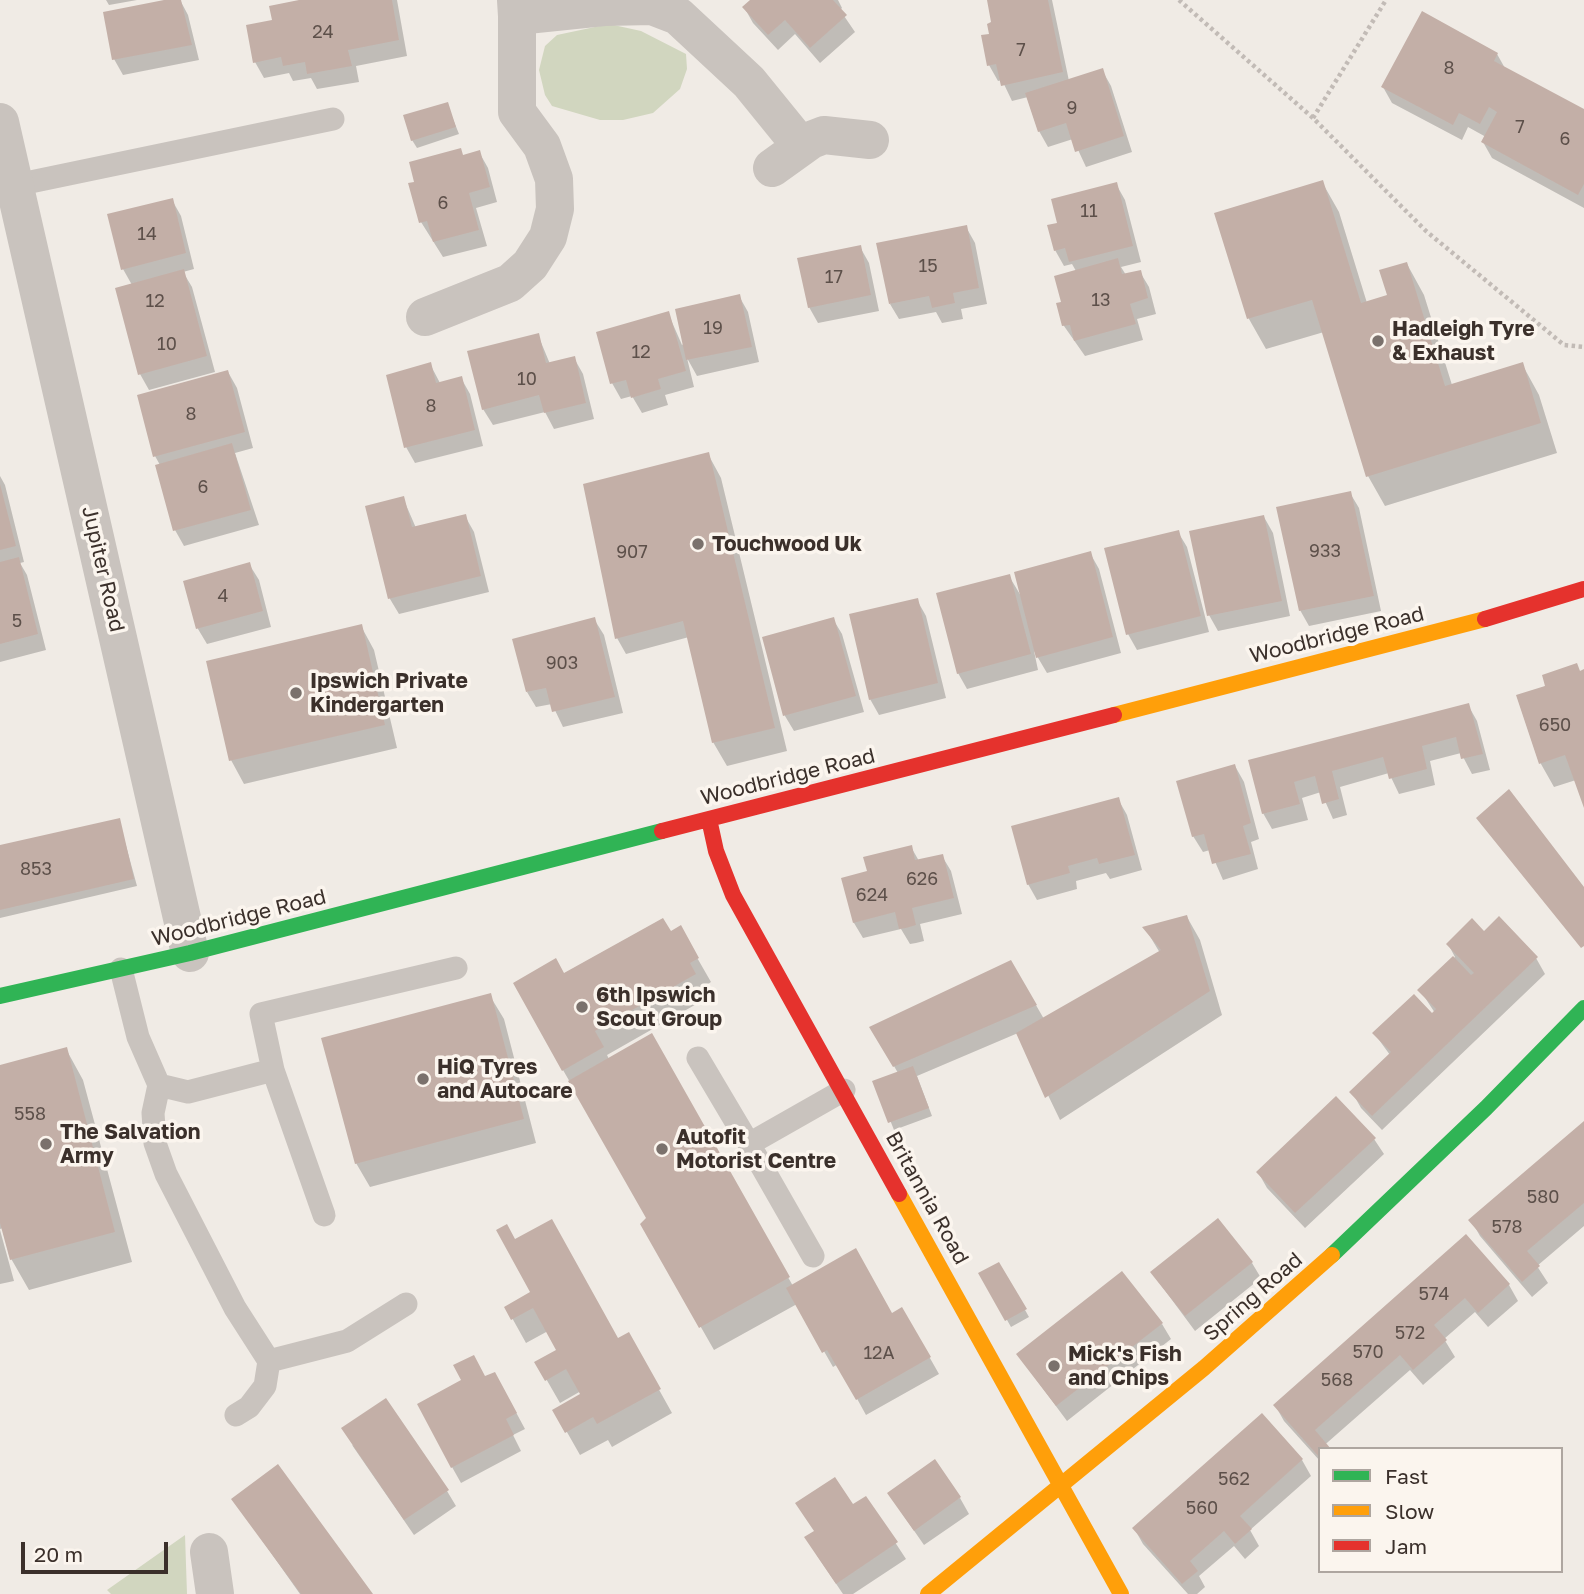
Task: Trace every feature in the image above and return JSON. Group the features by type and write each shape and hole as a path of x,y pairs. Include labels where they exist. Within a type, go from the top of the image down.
{"street":[{"path":"425,317 510,283 530,265 548,237 555,209 554,179 542,146 517,112 516,8 652,6 678,16 749,82 787,157 824,135 870,140"},
{"name":"Jupiter Road","path":"0,122 190,953"},
{"name":"Woodbridge Road","path":"0,996 190,953 1471,622 1584,589"},
{"name":"Britannia Road","path":"709,819 716,851 733,895 844,1090 1121,1594"},
{"name":"Spring Road","path":"928,1594 1062,1487 1204,1368 1343,1245 1486,1108 1584,1008"},
{"path":"209,1552 215,1594"}],"lane":[{"path":"16,185 333,119"},
{"path":"324,1215 273,1070 261,1014 456,968"},
{"path":"121,969 138,1037 147,1063 159,1085 153,1113 155,1143 166,1174 229,1297 269,1361 265,1386 249,1407 236,1415"},
{"path":"698,1058 813,1256"},
{"path":"159,1085 188,1092 273,1070"},
{"path":"749,1143 844,1090"},
{"path":"269,1361 347,1340 406,1304"}],"path":[{"path":"1179,0 1313,118 1426,230 1564,345 1584,346"},
{"path":"1313,118 1386,0"}],"green space":[{"path":"609,24 641,31 686,54 687,69 680,89 653,113 623,120 600,120 552,106 545,95 539,70 545,46 557,35"},
{"path":"185,1535 187,1594 111,1594 107,1590"}],"building":[{"path":"164,0 181,0 192,45 112,60 103,12"},
{"path":"299,0 392,0 399,40 348,50 352,66 307,74 305,62 283,66 281,57 253,63 246,25 272,20 269,6"},
{"path":"750,0 833,0 847,15 810,48 785,20 768,35 742,7"},
{"path":"987,0 1048,0 1063,72 1001,86 996,64 987,66 981,35 989,34 987,24 991,22"},
{"path":"1422,11 1498,53 1494,61 1584,109 1584,184 1578,195 1481,142 1497,112 1489,107 1480,124 1459,113 1453,125 1381,87"},
{"path":"1103,68 1124,136 1075,152 1066,123 1038,132 1025,93"},
{"path":"448,102 456,127 411,141 403,115"},
{"path":"461,148 463,155 480,150 490,187 469,193 479,230 433,242 427,221 419,223 408,183 414,182 409,162"},
{"name":"Hadleigh Tyre & Exhaust","path":"1323,180 1361,303 1387,295 1379,270 1407,262 1445,386 1523,362 1541,423 1366,477 1312,300 1247,319 1214,213"},
{"path":"1117,182 1133,246 1069,262 1065,248 1054,251 1047,225 1057,223 1051,199"},
{"path":"173,198 186,253 121,270 107,214"},
{"path":"967,225 979,288 953,293 955,303 932,308 929,296 889,304 876,243"},
{"path":"861,245 871,295 808,308 797,258"},
{"path":"1118,258 1122,274 1141,270 1148,298 1130,304 1136,324 1074,341 1070,325 1062,326 1056,303 1061,302 1054,276"},
{"path":"184,269 207,356 138,375 115,288"},
{"path":"740,294 752,347 686,360 675,309"},
{"path":"669,311 686,371 658,379 661,389 631,398 626,380 610,384 596,332"},
{"path":"539,333 546,363 575,356 586,403 544,413 539,395 482,410 467,351"},
{"path":"431,362 436,383 462,376 475,430 404,448 386,375"},
{"path":"228,370 245,432 153,457 137,395"},
{"path":"232,443 251,510 173,531 155,465"},
{"name":"Touchwood Uk","path":"709,452 775,728 712,743 683,621 615,639 583,484"},
{"path":"0,484 16,546 0,550"},
{"path":"1351,491 1374,596 1299,611 1276,507"},
{"path":"404,496 412,527 466,514 481,576 388,599 365,506"},
{"path":"1264,515 1282,601 1207,616 1189,531"},
{"path":"1179,530 1201,616 1126,635 1104,548"},
{"path":"1091,551 1113,637 1036,658 1014,572"},
{"path":"19,557 38,634 0,644 0,562"},
{"path":"250,562 263,611 196,629 183,581"},
{"path":"1010,574 1031,654 957,674 936,593"},
{"path":"918,598 938,683 869,700 849,614"},
{"path":"595,617 615,697 552,712 546,688 526,692 512,639"},
{"path":"834,617 856,696 783,716 762,637"},
{"name":"Ipswich Private Kindergarten","path":"362,624 385,725 229,761 206,661"},
{"path":"1577,663 1580,671 1584,669 1584,808 1565,755 1539,764 1516,695 1545,686 1542,675"},
{"path":"1469,703 1483,754 1461,759 1456,737 1422,746 1427,769 1389,779 1383,757 1332,771 1339,799 1322,804 1315,776 1294,782 1300,804 1262,814 1248,760"},
{"path":"1235,764 1251,823 1243,826 1251,854 1212,864 1204,834 1192,837 1176,781"},
{"path":"1509,789 1584,887 1584,946 1581,948 1476,818"},
{"path":"1119,797 1135,855 1099,864 1097,858 1068,866 1070,873 1027,885 1011,826"},
{"path":"120,818 134,879 0,910 0,845"},
{"path":"912,845 915,860 943,854 954,898 912,908 916,925 906,928 899,929 895,912 853,923 841,878 867,871 863,857"},
{"path":"1187,915 1210,991 1045,1098 1016,1033 1161,950 1142,927"},
{"path":"1499,916 1538,957 1372,1116 1349,1092 1391,1052 1372,1033 1414,994 1432,1013 1436,1009 1417,990 1453,956 1471,975 1474,973 1446,944 1472,918 1484,931"},
{"name":"6th Ipswich Scout Group","path":"663,918 671,931 681,925 699,958 690,963 696,974 595,1031 604,1047 562,1071 513,983 556,958 564,973"},
{"path":"1011,960 1037,1005 893,1067 869,1027"},
{"name":"HiQ Tyres and Autocare","path":"491,993 524,1119 355,1164 321,1038"},
{"name":"Autofit Motorist Centre","path":"652,1033 790,1277 699,1328 640,1224 646,1218 568,1081"},
{"name":"The Salvation Army","path":"67,1047 115,1232 10,1260 0,1223 0,1065"},
{"path":"913,1066 929,1108 888,1123 872,1081"},
{"path":"1336,1096 1376,1138 1295,1213 1256,1172"},
{"path":"1584,1121 1584,1203 1527,1251 1540,1266 1522,1282 1468,1220"},
{"path":"1218,1218 1253,1262 1185,1316 1150,1272"},
{"path":"552,1219 618,1338 629,1332 661,1389 597,1424 593,1417 565,1433 552,1410 580,1394 566,1369 545,1381 534,1362 556,1350 533,1308 511,1320 504,1307 530,1292 496,1230 507,1224 515,1239"},
{"path":"1466,1234 1510,1284 1478,1313 1465,1298 1434,1325 1447,1340 1413,1370 1400,1355 1315,1430 1329,1447 1318,1447 1318,1456 1273,1405"},
{"path":"856,1248 892,1313 902,1307 931,1357 856,1400 827,1350 822,1353 786,1288"},
{"path":"999,1262 1027,1309 1005,1321 978,1273"},
{"path":"1122,1271 1163,1323 1056,1406 1016,1354"},
{"path":"474,1355 485,1376 495,1372 517,1413 506,1419 514,1435 451,1468 417,1404 461,1380 453,1365"},
{"path":"386,1398 449,1490 404,1520 341,1428"},
{"path":"1262,1413 1303,1459 1240,1516 1252,1529 1235,1544 1224,1531 1190,1561 1198,1571 1182,1584 1132,1528"},
{"path":"935,1459 961,1497 914,1531 887,1493"},
{"path":"278,1464 373,1594 301,1594 231,1499"},
{"path":"835,1477 853,1504 866,1496 898,1542 836,1584 804,1537 814,1531 795,1503"}],"traffic: fast":[{"path":"0,996 190,953 662,831"},
{"path":"1332,1255 1486,1108 1584,1008"}],"traffic: slow":[{"path":"1114,715 1485,619"},
{"path":"899,1194 1121,1594"},
{"path":"928,1594 1204,1368 1332,1255"}],"traffic: jam":[{"path":"1485,619 1584,589"},
{"path":"662,831 1114,715"},
{"path":"709,819 716,851 733,895 899,1194"}],"place":[{"name":"Hadleigh Tyre & Exhaust","path":"1378,341"},
{"name":"Touchwood Uk","path":"698,544"},
{"name":"Ipswich Private Kindergarten","path":"296,693"},
{"name":"6th Ipswich Scout Group","path":"582,1007"},
{"name":"HiQ Tyres and Autocare","path":"423,1079"},
{"name":"The Salvation Army","path":"46,1144"},
{"name":"Autofit Motorist Centre","path":"662,1149"},
{"name":"Mick's Fish and Chips","path":"1054,1366"}]}
